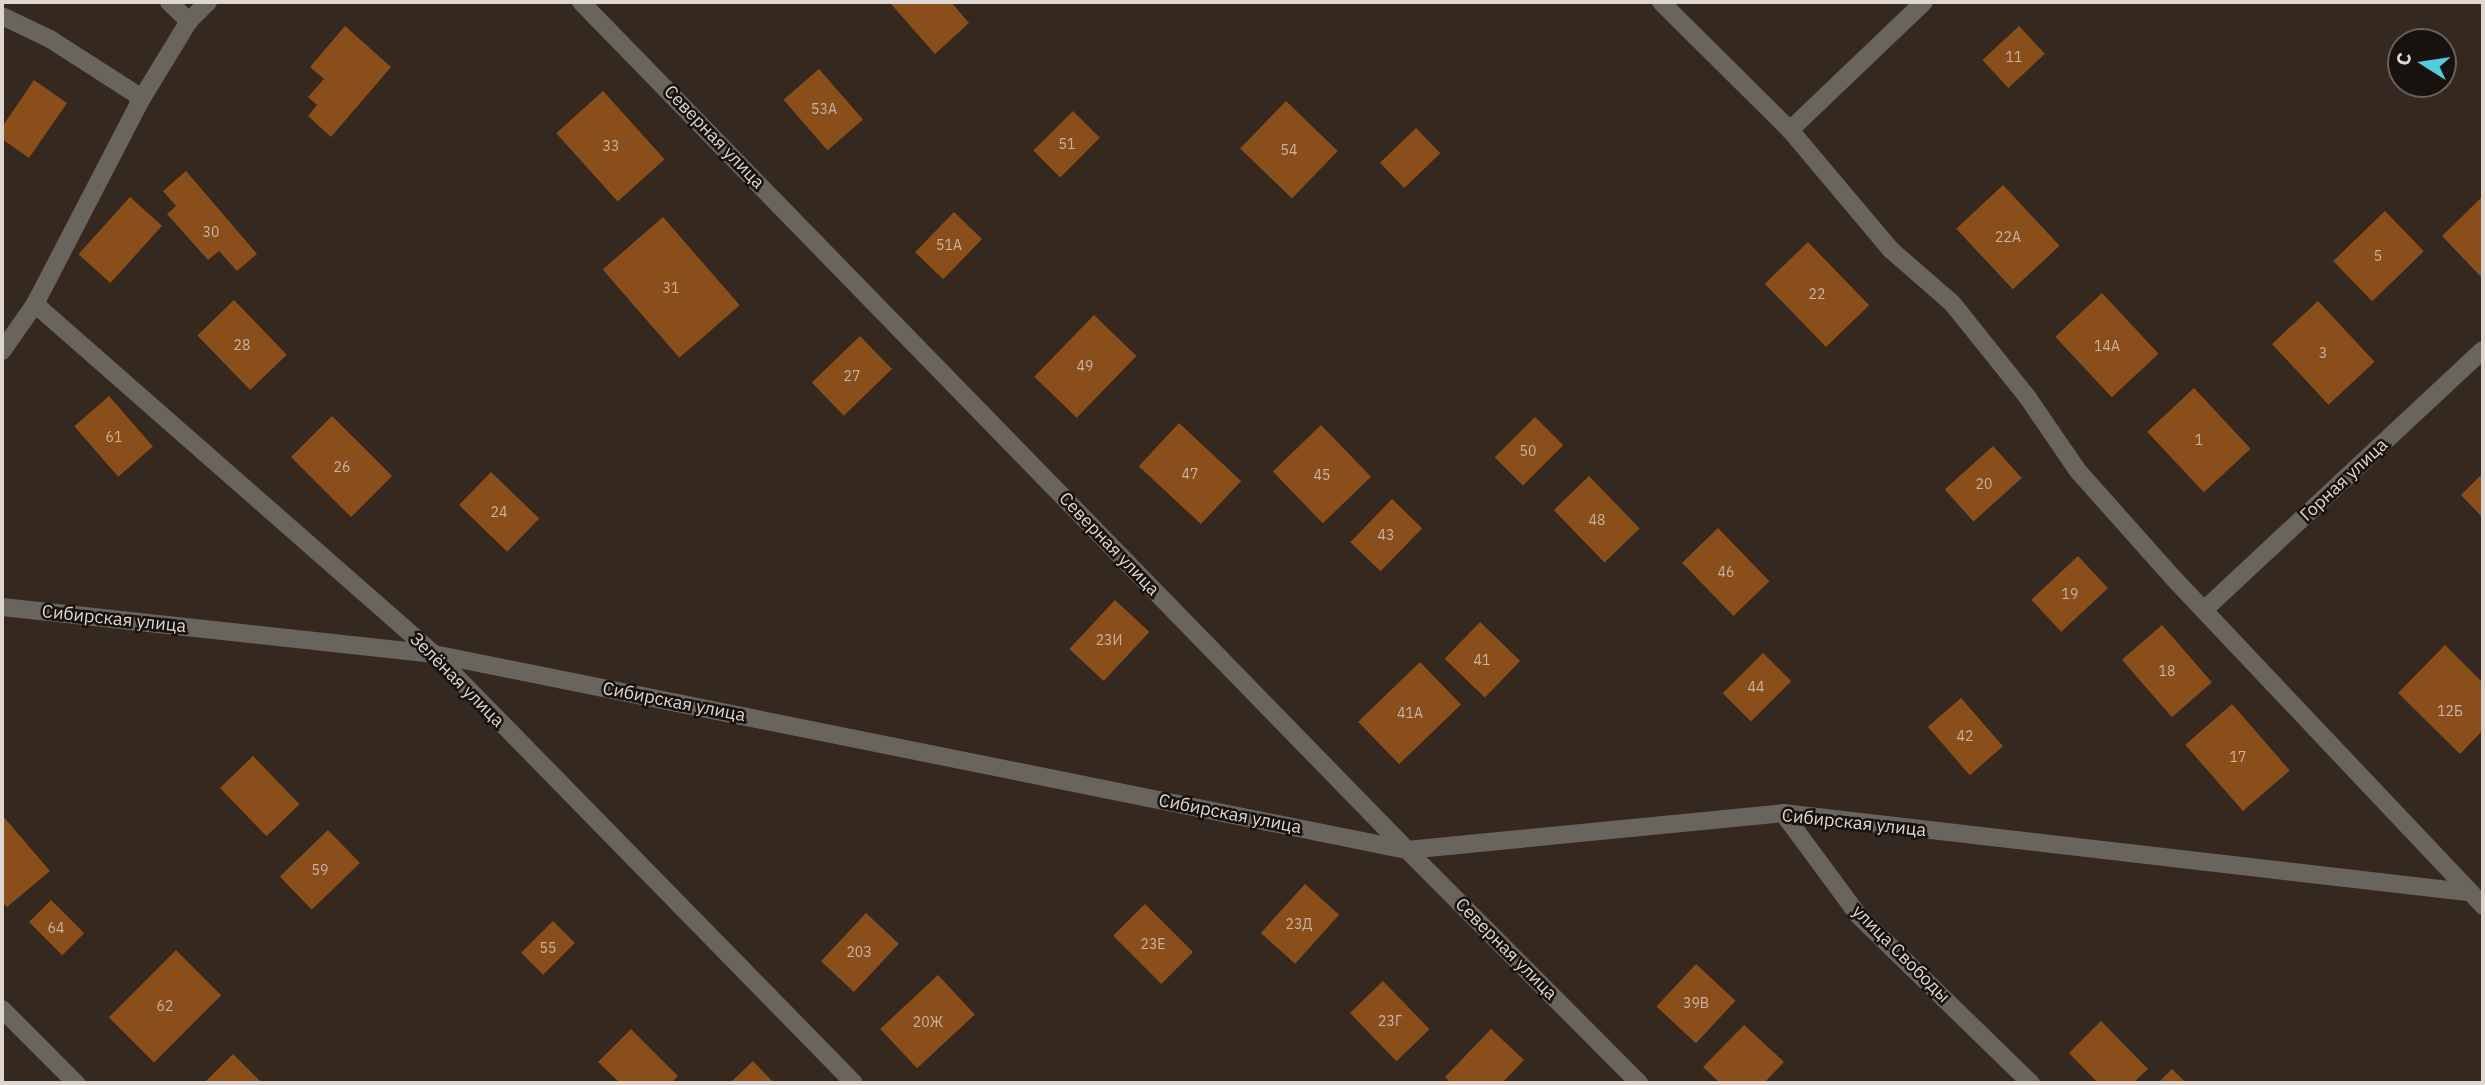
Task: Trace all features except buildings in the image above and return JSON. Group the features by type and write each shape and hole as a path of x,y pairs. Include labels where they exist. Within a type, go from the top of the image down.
{"street":[{"path":"169,2 189,21"},
{"path":"2,351 35,303 142,98 189,21 208,2"},
{"name":"Северная улица","path":"582,2 1407,850 1639,1083"},
{"path":"1661,2 1790,130 1891,250 1952,303 2028,398 2078,471 2204,610 2483,906"},
{"path":"1790,130 1924,2"},
{"path":"2,16 50,39 142,98"},
{"name":"Зелёная улица","path":"35,303 434,654 854,1083"},
{"name":"Горная улица","path":"2204,610 2483,350"},
{"name":"Сибирская улица","path":"2,607 434,654 1407,850 1783,813 2467,892"},
{"name":"улица Свободы","path":"1783,813 1859,916 2031,1083"},
{"path":"2,1009 76,1083"}]}
